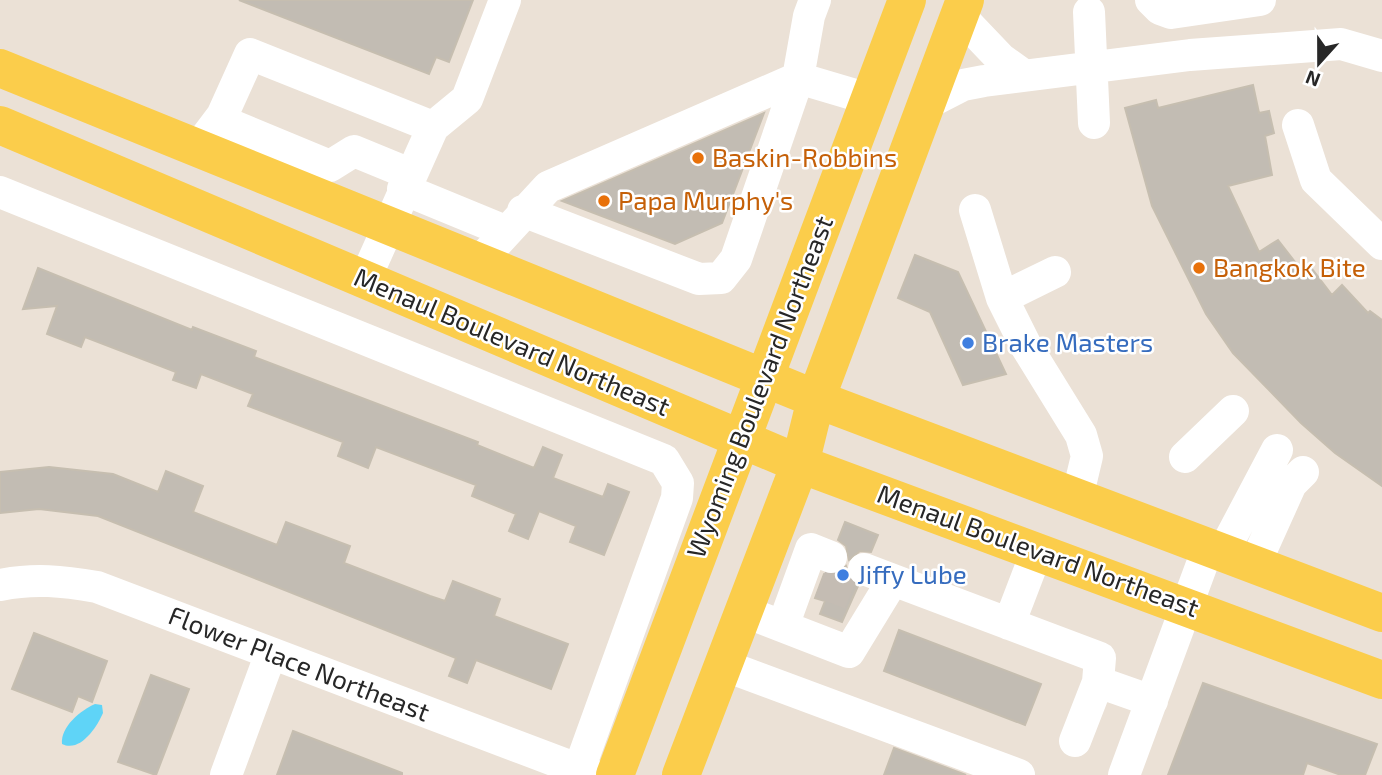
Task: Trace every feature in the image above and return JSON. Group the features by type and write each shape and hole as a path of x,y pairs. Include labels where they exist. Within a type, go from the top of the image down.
{"main road":[{"name":"Wyoming Boulevard Northeast","path":"591,774 740,439 907,0"},
{"name":"Wyoming Boulevard Northeast","path":"681,775 800,464 816,399 962,8"},
{"path":"0,68 208,134 389,227 816,399 1382,613"},
{"name":"Menaul Boulevard Northeast","path":"0,125 800,464 1382,680"}],"street":[{"path":"365,279 433,127 467,99 505,0"},
{"path":"433,127 250,54 208,134 330,166 354,151 407,181 514,221 699,279 721,278 736,259 798,78 808,16 815,0"},
{"path":"1151,0 1160,9 1171,13 1260,0"},
{"path":"962,8 1001,59 1022,74"},
{"path":"1088,12 1094,123"},
{"path":"926,104 963,85 1091,65 1341,44 1382,56"},
{"path":"478,262 548,187 798,78 869,99"},
{"path":"1298,125 1315,180 1382,244"},
{"path":"0,192 664,460 678,483 677,498 591,774"},
{"path":"975,211 1002,298 1026,346 1081,435 1087,456 1077,498"},
{"path":"1002,298 1055,272"},
{"path":"1185,457 1233,411"},
{"path":"1228,556 1277,450"},
{"path":"1124,775 1188,606 1228,556 1303,472"},
{"path":"1010,624 1037,551"},
{"path":"783,626 817,569"},
{"name":"Flower Place Northeast","path":"0,585 21,581 59,580 97,587 591,774"},
{"path":"743,611 849,652 873,587 1010,624 1100,658 1098,682 1075,741"},
{"path":"226,775 271,653"},
{"path":"723,665 1018,775"},
{"path":"1098,682 1152,701"}],"water":[{"path":"95,704 102,705 103,713 97,725 81,742 69,746 62,744 68,725"}],"building":[{"path":"239,0 473,0 449,62 436,57 429,74"},
{"path":"1253,85 1259,113 1269,111 1274,133 1265,136 1272,175 1228,186 1259,252 1278,240 1302,271 1309,265 1332,295 1342,285 1368,313 1370,311 1382,320 1382,486 1335,453 1301,423 1233,353 1206,314 1152,206 1125,108 1156,100 1158,108"},
{"name":"Baskin-Robbins","path":"764,113 722,223 675,244 562,201"},
{"name":"Brake Masters","path":"915,255 958,272 1006,374 963,385 930,312 898,298"},
{"path":"38,268 192,330 193,327 256,351 254,357 478,442 477,445 534,468 543,447 562,455 553,478 603,497 608,484 629,492 604,555 570,542 576,526 539,511 528,539 509,531 516,514 472,496 476,485 376,447 368,468 338,456 343,442 248,406 253,394 201,374 196,388 173,380 176,372 85,337 81,347 47,334 57,306 23,309"},
{"path":"49,467 113,474 158,492 166,471 203,486 193,512 277,545 286,522 350,546 344,563 430,596 445,601 453,581 500,599 494,616 568,644 551,689 476,660 467,683 449,676 456,658 98,516 39,509 0,513 0,472"},
{"path":"845,522 878,535 871,552 860,551 849,560 846,546 838,540"},
{"path":"846,566 849,580 858,586 842,622 820,614 825,601 815,598 824,574 834,575"},
{"path":"899,630 1041,684 1025,725 884,671"},
{"path":"34,633 107,661 92,702 78,696 72,712 12,689"},
{"path":"151,675 189,689 156,775 118,762"},
{"path":"1203,683 1377,744 1365,775 1341,775 1307,763 1303,775 1168,775"},
{"path":"293,731 402,773 402,775 277,775"},
{"path":"894,748 966,775 884,775"}],"tunnel":[{"path":"821,582 854,595"}],"place":[{"name":"Baskin-Robbins","path":"698,158"},
{"name":"Papa Murphy's","path":"604,201"},
{"name":"Bangkok Bite","path":"1199,268"},
{"name":"Brake Masters","path":"968,343"},
{"name":"Jiffy Lube","path":"843,575"}]}
